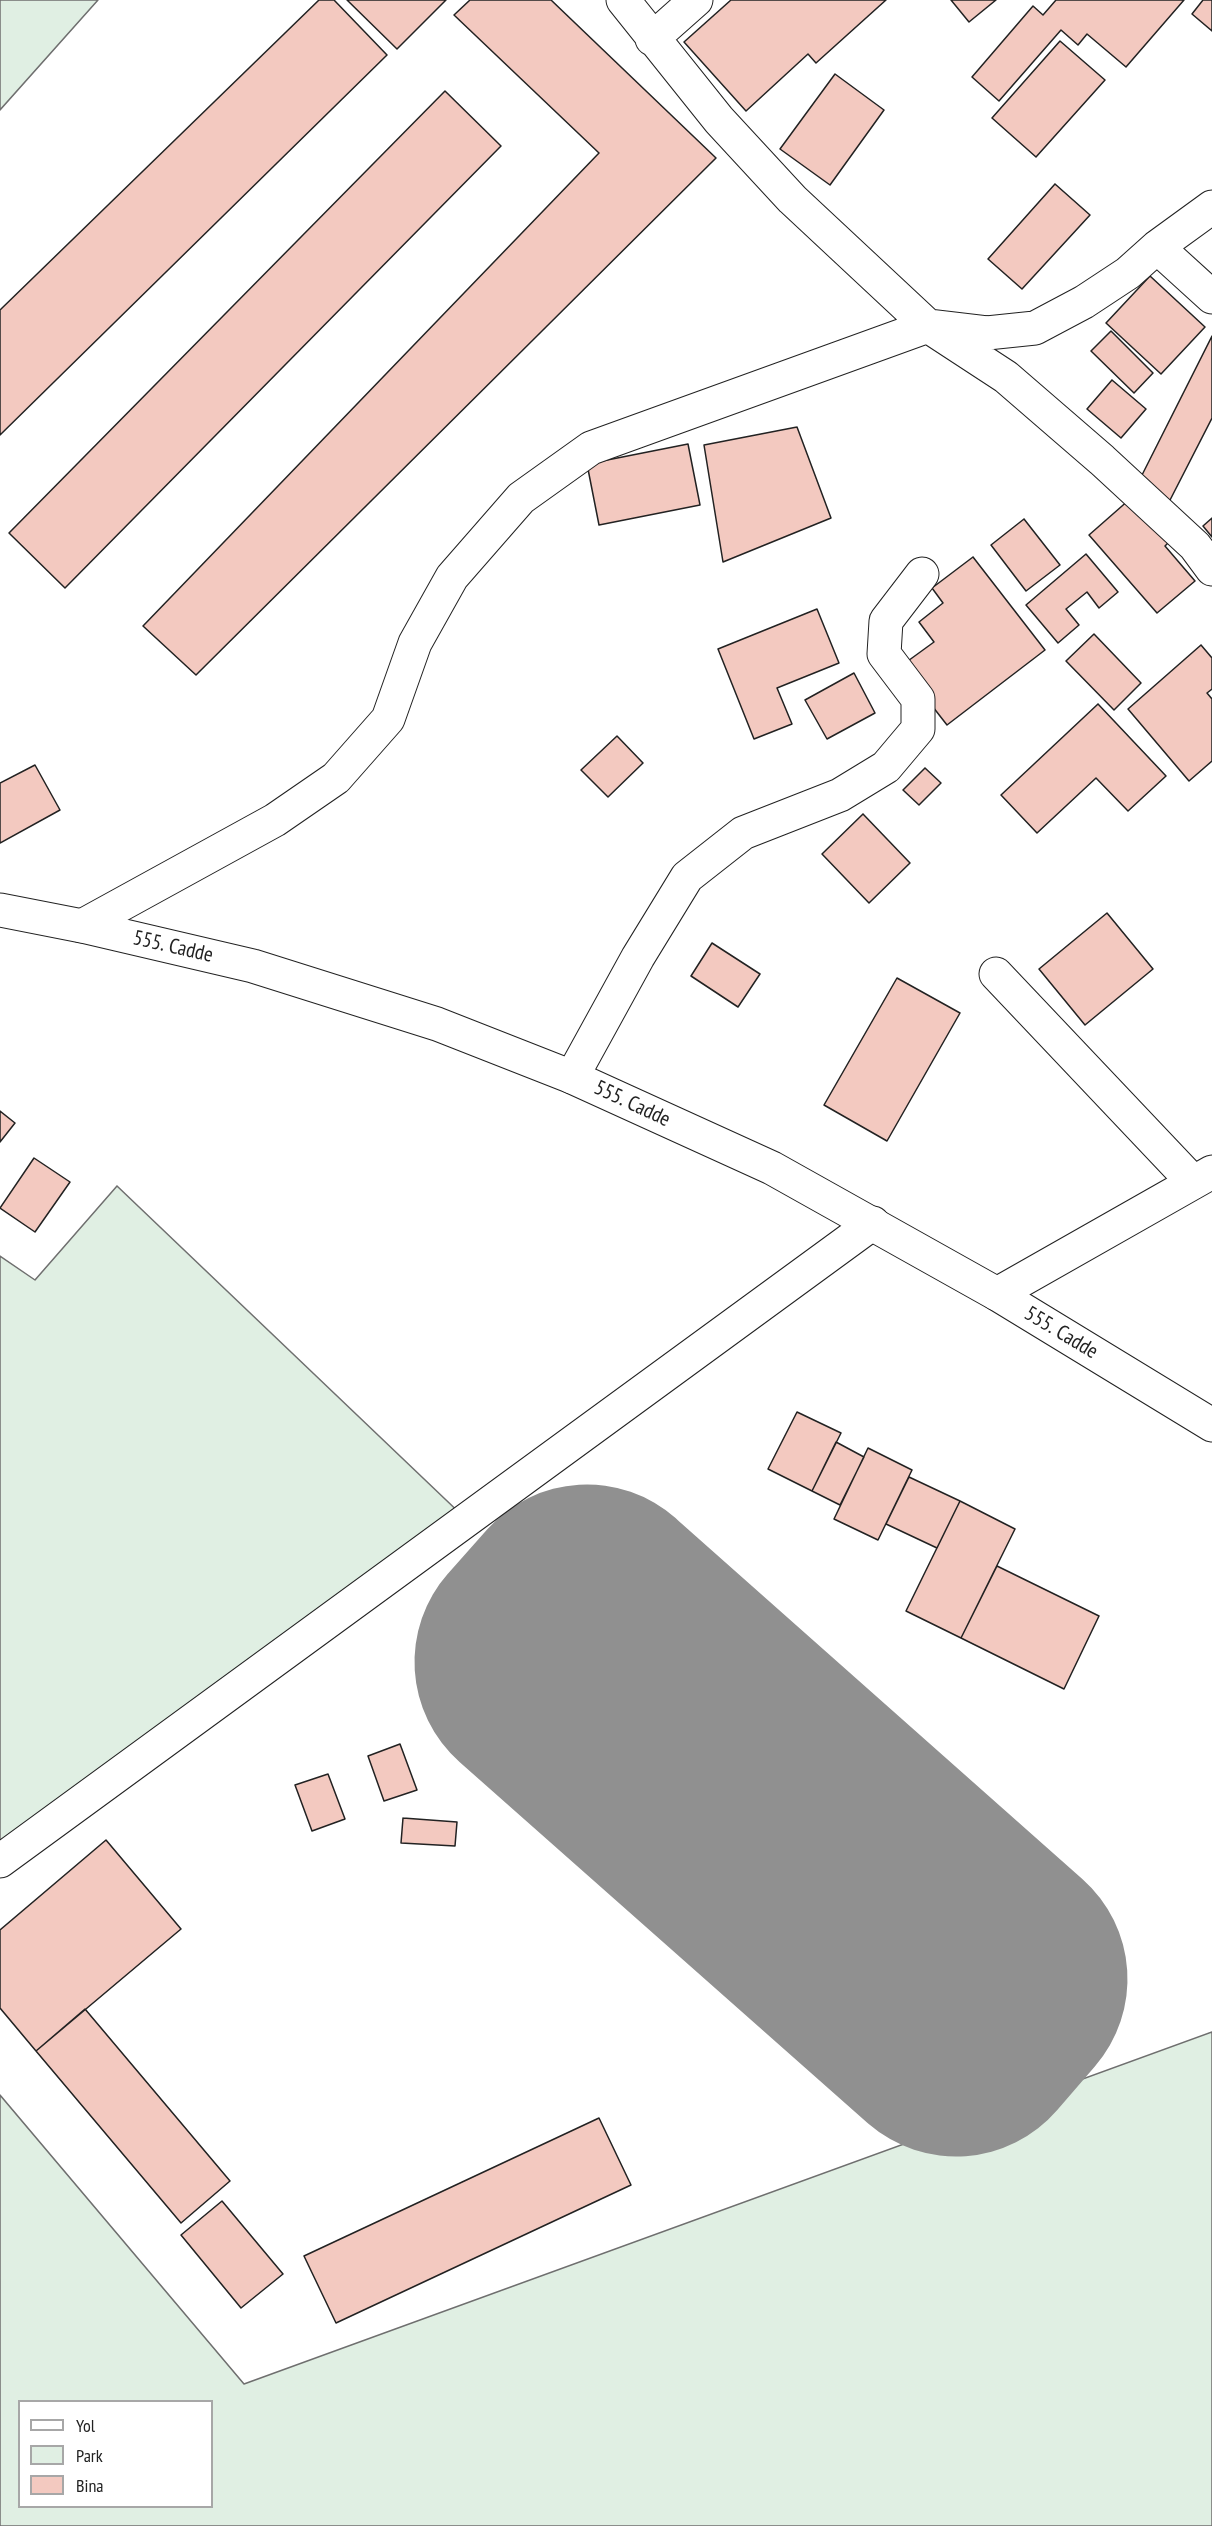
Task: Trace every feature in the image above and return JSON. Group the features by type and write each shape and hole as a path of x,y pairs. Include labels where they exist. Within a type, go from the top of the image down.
{"street":[{"path":"623,0 719,120 792,199 928,326 1006,377 1102,460 1195,546 1212,569"},
{"path":"652,39 696,0"},
{"path":"82,926 275,820 336,778 388,718 415,643 452,577 521,498 591,448 928,326 987,333 1035,328 1084,302 1128,273 1157,247 1212,207"},
{"path":"1157,247 1212,297"},
{"path":"572,1077 638,957 687,877 743,833 840,795 886,766 918,729 918,699 884,654 886,621 922,574"},
{"name":"555. Cadde","path":"0,910 82,926 253,966 437,1024 572,1077 772,1168 997,1294 1212,1425"},
{"path":"996,974 1202,1177 997,1294"},
{"path":"0,1861 873,1223"}],"green space":[{"path":"0,0 98,0 0,110"},
{"path":"117,1186 467,1520 0,1861 0,1256 35,1280"},
{"path":"1212,2032 1212,2526 0,2526 0,2095 244,2384"}],"building":[{"path":"319,0 334,0 387,55 0,435 0,310"},
{"path":"347,0 446,0 397,49"},
{"path":"470,0 551,0 716,158 196,675 143,626 599,153 454,15"},
{"path":"731,0 886,0 816,63 808,54 746,111 684,42"},
{"path":"951,0 996,0 969,22"},
{"path":"1056,0 1184,0 1126,67 1087,34 1078,45 1061,30 999,101 972,77 1033,6 1043,15"},
{"path":"1203,0 1212,0 1212,31 1192,14"},
{"path":"1060,41 1105,80 1036,157 992,118"},
{"path":"835,74 884,110 830,185 780,149"},
{"path":"445,91 501,146 65,588 9,533"},
{"path":"1055,184 1090,215 1022,289 988,259"},
{"path":"1150,276 1205,327 1161,374 1106,323"},
{"path":"1111,331 1153,373 1134,393 1091,351"},
{"path":"1212,336 1212,418 1168,504 1141,477"},
{"path":"1112,380 1146,409 1121,438 1087,409"},
{"path":"797,427 831,518 723,562 704,445"},
{"path":"688,444 700,505 599,525 587,464"},
{"path":"1130,499 1168,543 1165,546 1195,581 1157,613 1089,535"},
{"path":"1212,518 1212,537 1203,526"},
{"path":"1024,519 1060,565 1026,591 991,545"},
{"path":"1086,554 1118,592 1099,608 1087,592 1066,609 1079,625 1058,643 1026,605"},
{"path":"973,557 1045,650 947,725 901,666 934,642 919,622 943,603 932,588"},
{"path":"817,609 839,663 777,688 792,724 754,739 718,649"},
{"path":"1094,634 1141,683 1114,710 1066,661"},
{"path":"1201,645 1212,658 1212,689 1207,693 1212,699 1212,761 1189,781 1128,709"},
{"path":"854,673 875,713 827,739 805,700"},
{"path":"1098,704 1166,776 1128,811 1096,778 1037,833 1001,795"},
{"path":"617,736 643,763 608,797 581,770"},
{"path":"35,765 60,810 0,843 0,783"},
{"path":"925,768 941,783 919,805 903,790"},
{"path":"863,814 910,863 869,903 822,854"},
{"path":"1107,913 1153,969 1085,1025 1039,969"},
{"path":"712,943 760,974 738,1007 691,976"},
{"path":"897,978 960,1013 887,1141 824,1105"},
{"path":"0,1111 15,1123 0,1142"},
{"path":"34,1158 70,1182 35,1232 0,1208"},
{"path":"797,1412 841,1433 812,1491 768,1469"},
{"path":"836,1442 864,1457 840,1505 812,1491"},
{"path":"868,1448 912,1470 878,1540 834,1519"},
{"path":"909,1477 960,1501 937,1548 886,1524"},
{"path":"960,1501 1015,1529 961,1638 906,1611"},
{"path":"997,1566 1099,1616 1064,1689 961,1638"},
{"path":"400,1744 417,1790 384,1801 368,1756"},
{"path":"328,1774 345,1819 312,1831 295,1785"},
{"path":"403,1818 457,1822 455,1846 401,1843"},
{"path":"106,1840 181,1929 36,2051 0,2008 0,1930"},
{"path":"85,2009 230,2181 181,2223 36,2051"},
{"path":"599,2118 631,2185 336,2323 304,2256"},
{"path":"222,2201 283,2274 241,2308 181,2235"}],"runway":[{"path":"587,1618 994,1979 956,2023 548,1662 587,1618"}]}
